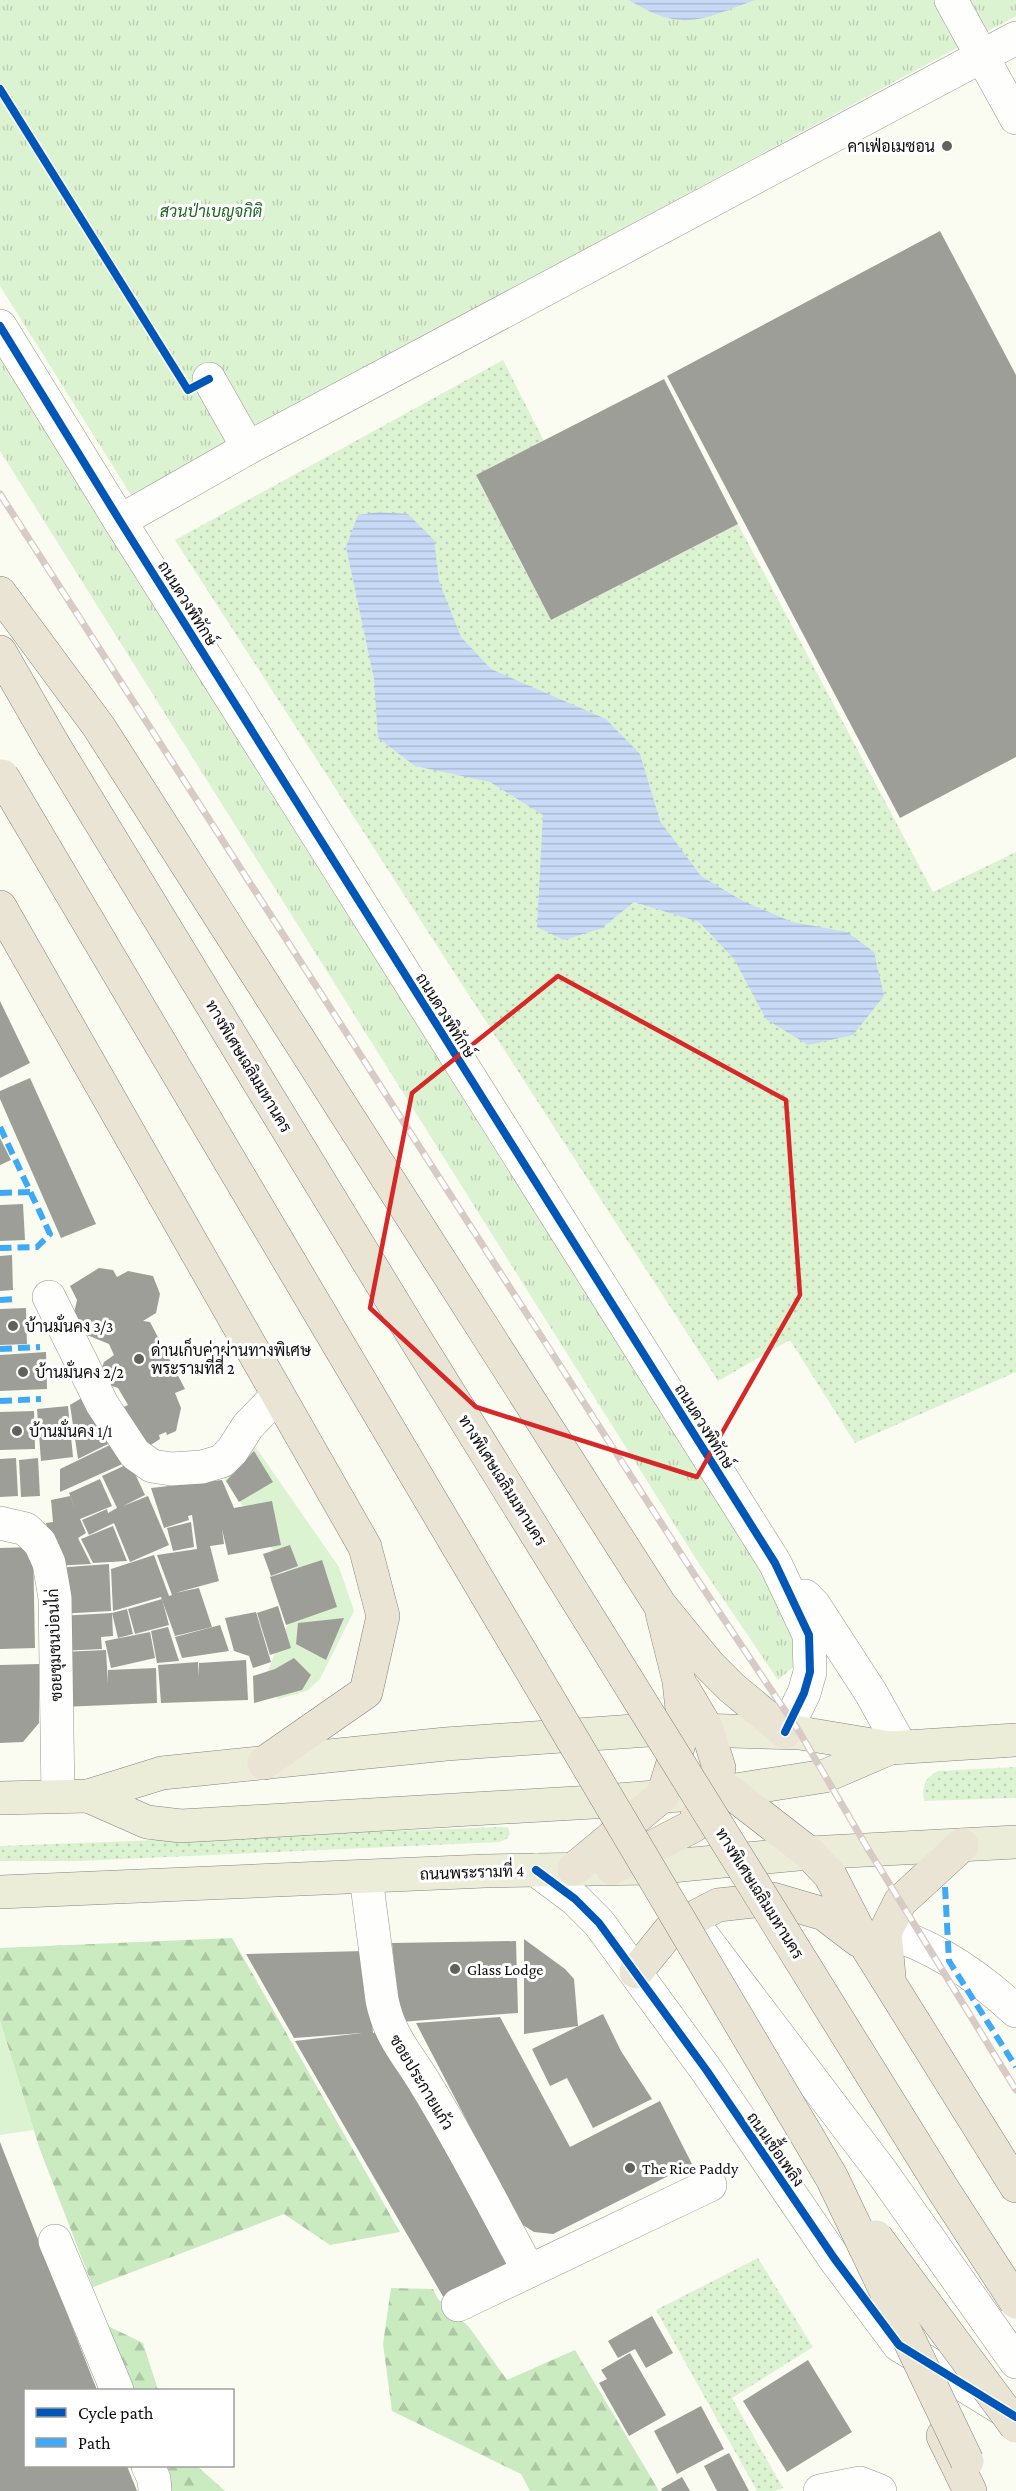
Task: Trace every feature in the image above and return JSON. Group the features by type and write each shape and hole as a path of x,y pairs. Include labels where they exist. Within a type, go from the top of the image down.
{"highway":[{"path":"0,593 99,728 660,1605 709,1665 732,1688 785,1732"},
{"name":"ทางพิเศษเฉลิมมหานคร","path":"0,652 53,744 413,1335 944,2191 1016,2302"},
{"path":"1,775 832,2178 967,2461 985,2491"},
{"path":"0,907 365,1547 383,1616 366,1692 264,1763"},
{"path":"574,1869 630,1856 693,1826 718,1792 719,1768 695,1729 679,1681 660,1605"},
{"path":"630,1856 695,1729"},
{"path":"718,1792 809,1853 830,1875 876,1940 890,1983 1016,2186"},
{"path":"876,1940 900,1902 962,1845"},
{"path":"636,1972 670,1930 718,1905 772,1899 824,1914 876,1940"},
{"path":"832,2178 1016,2426"},
{"path":"899,2345 970,2491"}],"main road":[{"path":"0,1798 73,1796 162,1773 446,1744 695,1729 785,1732 896,1748 1016,1740"},
{"path":"73,1796 147,1822 181,1826 593,1802 718,1792 825,1776 896,1748"},
{"path":"593,1802 630,1856 809,1853 1016,1842"},
{"name":"ถนนพระรามที่ 4","path":"0,1892 574,1869"}],"street":[{"path":"951,0 1016,118"},
{"path":"120,521 248,448 1016,38"},
{"name":"ถนนดวงพิทักษ์","path":"0,326 120,521 776,1563 809,1635 810,1672 804,1693 785,1732"},
{"path":"209,379 248,448"},
{"path":"49,1297 112,1420 135,1454 152,1466 171,1469 202,1467 222,1461 232,1451 248,1426 278,1395"},
{"name":"ซอยชุมชนบ่อนไก่","path":"0,1523 26,1529 40,1543 50,1563 73,1796"},
{"name":"ถนนดวงพิทักษ์","path":"776,1563 814,1605 871,1693 896,1748"},
{"path":"630,1856 690,1920 881,2171 1016,2362"},
{"name":"ถนนเชื้อเพลิง","path":"536,1870 575,1899 599,1923 636,1972 834,2258 899,2345 1016,2417"},
{"name":"ซอยประกายแก้ว","path":"366,1877 382,2000 392,2034 426,2084 529,2271"},
{"path":"876,1940 928,1947 996,1992 1016,2011"},
{"path":"458,2305 710,2185"},
{"path":"55,2241 116,2389"},
{"path":"148,2467 154,2479 155,2491"},
{"path":"820,2491 860,2484 880,2491"}],"highlighted area":[{"path":"558,976 786,1100 800,1295 697,1477 476,1407 370,1308 412,1093"}],"green space":[{"name":"สวนป่าเบญจกิติ","path":"0,0 1016,0 1016,16 131,495 0,286"},
{"path":"0,358 749,1552 796,1633 799,1662 778,1680 696,1559 0,451"},
{"path":"503,360 544,441 476,476 551,620 738,524 933,892 1016,852 1016,1372 855,1443 790,1340 718,1381 175,540"},
{"path":"252,1442 339,1567 354,1611 320,1679 307,1691 278,1699 266,1676 280,1640 296,1609 292,1584 281,1562 223,1477"},
{"path":"1016,1767 1016,1798 924,1801 925,1783 938,1771"},
{"path":"508,1828 510,1833 508,1838 500,1842 78,1861 0,1861 0,1846"},
{"path":"232,1938 400,2232 330,2245 284,2214 93,2287 39,2147 0,2021 0,1948"},
{"path":"0,2021 34,2130 0,2135"},
{"path":"758,2258 813,2347 732,2398 783,2488 775,2491 757,2491 656,2310"},
{"path":"391,2288 433,2289 438,2299 469,2327 507,2380 575,2350 659,2491 530,2491 521,2474 392,2411 383,2344"},
{"path":"108,2326 143,2343 158,2389 133,2389"},
{"path":"162,2467 198,2467 225,2491 172,2491"}],"water":[{"path":"629,0 755,0 705,17 678,20 664,17"},
{"path":"379,512 408,514 434,540 439,581 461,637 491,669 606,719 640,754 660,821 701,876 741,900 792,922 847,932 874,952 884,996 853,1035 808,1045 766,1019 734,959 699,922 634,902 602,928 564,940 537,927 543,815 490,782 415,766 378,738 374,679 346,547 358,515"}],"building":[{"path":"940,231 1016,375 1016,757 900,818 667,376"},
{"path":"664,379 738,524 551,620 476,475"},
{"path":"0,1001 30,1063 0,1078"},
{"path":"30,1078 96,1224 61,1238 0,1099 0,1091"},
{"path":"0,1138 11,1160 0,1165"},
{"path":"23,1204 25,1240 0,1241 0,1205"},
{"path":"12,1255 13,1290 0,1291 0,1256"},
{"name":"ด่านเก็บค่าผ่านทางพิเศษ พระรามที่สี่ 2","path":"99,1268 113,1270 117,1277 128,1271 153,1276 160,1294 156,1313 143,1321 150,1322 185,1389 175,1393 181,1408 176,1431 167,1435 166,1432 159,1435 160,1439 149,1446 115,1411 128,1405 118,1388 112,1386 102,1368 104,1362 114,1355 109,1344 87,1335 74,1313 77,1300 70,1286"},
{"name":"บ้านมั่นคง 3/3","path":"26,1308 27,1344 0,1345 0,1309"},
{"name":"บ้านมั่นคง 2/2","path":"46,1352 47,1389 0,1391 0,1355"},
{"path":"85,1396 112,1442 78,1459 70,1405"},
{"path":"68,1406 73,1457 41,1461 37,1409"},
{"name":"บ้านมั่นคง 1/1","path":"34,1411 35,1449 0,1450 0,1412"},
{"path":"116,1442 127,1462 60,1492 60,1469"},
{"path":"254,1451 273,1482 239,1502 226,1481"},
{"path":"16,1458 18,1496 0,1497 0,1459"},
{"path":"38,1458 40,1496 21,1497 19,1460"},
{"path":"130,1463 145,1495 123,1506 148,1496 169,1545 130,1562 114,1523 89,1535 82,1520 107,1509 108,1513 117,1508 102,1476"},
{"path":"100,1479 112,1506 80,1519 86,1533 78,1538 91,1564 53,1566 46,1523 53,1522 51,1500 70,1496 76,1511 69,1493"},
{"path":"222,1480 234,1508 272,1501 281,1545 228,1555 222,1529 224,1544 210,1546 219,1581 175,1593 199,1588 212,1627 175,1636 161,1597 113,1611 111,1569 154,1555 169,1596 172,1595 157,1555 197,1549 192,1515 188,1516 189,1520 164,1528 151,1488"},
{"path":"191,1522 194,1547 173,1551 167,1528"},
{"path":"113,1526 127,1561 93,1563 81,1539"},
{"path":"290,1545 298,1566 271,1576 263,1554"},
{"path":"33,1547 35,1648 0,1649 0,1548"},
{"path":"322,1560 337,1607 286,1625 270,1577"},
{"path":"109,1564 111,1611 58,1614 55,1568"},
{"path":"162,1599 169,1625 135,1634 128,1609"},
{"path":"278,1606 291,1648 270,1655 257,1613"},
{"path":"127,1609 133,1634 118,1638 112,1613"},
{"path":"256,1612 271,1662 253,1668 249,1656 234,1651 225,1618"},
{"path":"112,1613 113,1636 101,1637 102,1649 60,1651 59,1616"},
{"path":"344,1618 326,1660 296,1644 298,1623"},
{"path":"220,1625 229,1651 182,1658 175,1637"},
{"path":"168,1627 179,1661 157,1663 151,1631"},
{"path":"150,1632 155,1658 111,1668 105,1641"},
{"path":"106,1650 108,1684 108,1670 156,1668 157,1703 61,1707 61,1652"},
{"path":"294,1658 311,1675 302,1690 254,1703 253,1676 275,1669"},
{"path":"246,1660 248,1700 161,1703 158,1665 198,1662 199,1677 199,1663"},
{"path":"39,1664 39,1723 23,1742 0,1743 0,1665"},
{"path":"524,1939 565,1969 574,1979 578,2026 524,2034"},
{"path":"516,1941 518,2013 400,2022 392,1943"},
{"path":"365,1951 373,2033 378,2032 516,2263 445,2300 295,2041 362,2033 294,2038 246,1954"},
{"path":"603,2014 621,2051 652,2099 593,2128 567,2078 550,2086 532,2049"},
{"path":"500,2017 570,2147 660,2101 692,2164 553,2234 534,2232 520,2223 416,2023"},
{"path":"0,2142 97,2389 24,2389 24,2467 127,2467 137,2491 0,2491"},
{"path":"652,2316 673,2353 646,2368 635,2349 618,2358 608,2341"},
{"path":"630,2353 666,2415 629,2436 599,2383 607,2379 601,2370"},
{"path":"808,2360 852,2432 787,2472 743,2401"},
{"path":"701,2406 724,2449 677,2474 654,2431"},
{"path":"729,2453 749,2491 717,2491 704,2466"},
{"path":"682,2477 690,2491 662,2491 661,2489"}],"railway":[{"path":"0,494 701,1585 800,1733 868,1849 1016,2090"}],"marked path":[{"path":"0,1127 50,1234 37,1247 0,1248"},
{"path":"0,1193 30,1192"},
{"path":"0,1300 17,1299"},
{"path":"0,1349 40,1347"},
{"path":"0,1401 41,1399"},
{"path":"945,1887 949,1961 1016,2067"}],"cycle path":[{"path":"0,89 188,390 209,379"},
{"path":"0,326 120,521 775,1563 809,1635 810,1672 804,1693 785,1732"},
{"path":"536,1870 575,1899 599,1923 707,2071 834,2258 899,2345 1016,2417"}],"place":[{"name":"คาเฟ่อเมซอน","path":"947,146"},
{"name":"บ้านมั่นคง 3/3","path":"13,1326"},
{"name":"ด่านเก็บค่าผ่านทางพิเศษ พระรามที่สี่ 2","path":"139,1359"},
{"name":"บ้านมั่นคง 2/2","path":"23,1372"},
{"name":"บ้านมั่นคง 1/1","path":"17,1431"},
{"name":"Glass Lodge","path":"455,1969"},
{"name":"The Rice Paddy","path":"630,2168"}]}
